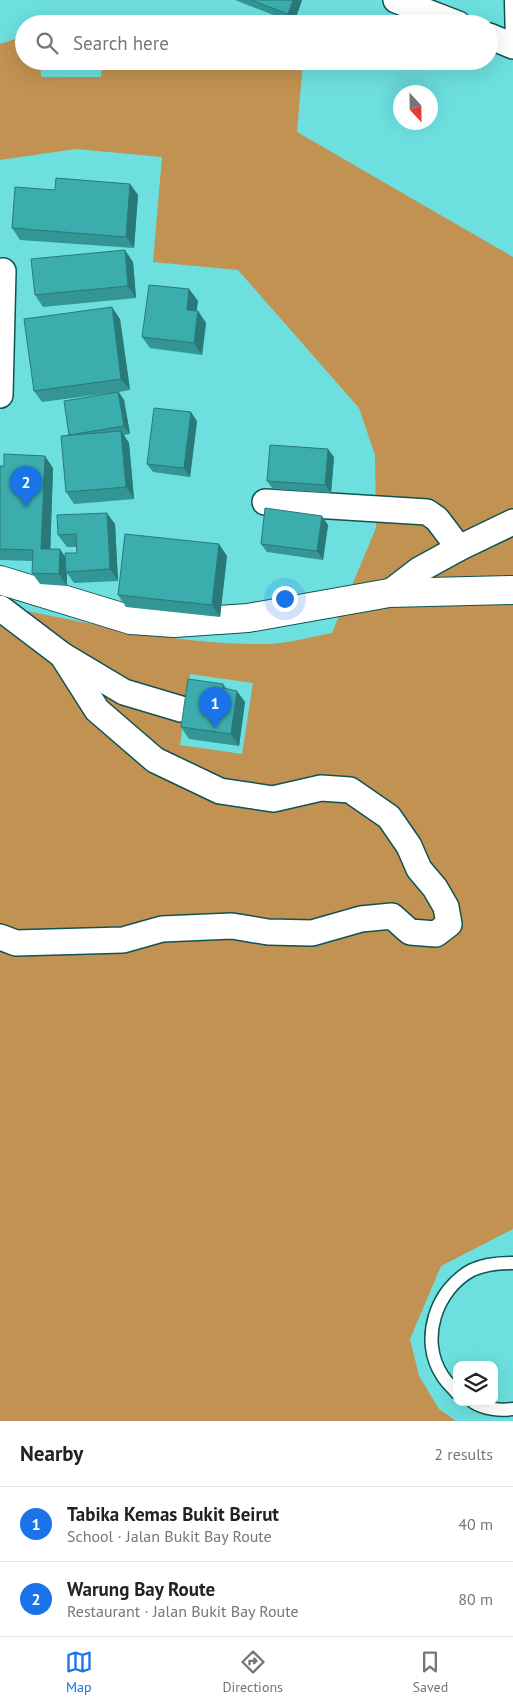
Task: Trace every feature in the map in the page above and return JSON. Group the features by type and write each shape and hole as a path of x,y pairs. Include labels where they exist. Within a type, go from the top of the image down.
{"street":[{"path":"402,1 436,15"},
{"path":"498,40 512,46"},
{"path":"0,395 3,271"},
{"path":"265,502 427,512 437,519 459,548"},
{"path":"389,593 419,570 513,522"},
{"path":"0,580 131,620 174,623 248,618 389,593 513,590"},
{"path":"0,608 62,655 124,692 181,709"},
{"path":"0,937 16,943 123,940 162,929 232,926 268,932 312,933 361,919 392,916 410,932 436,934 449,924 446,907 435,888 419,869 408,846 389,817 350,790 321,788 273,799 220,791 155,760 97,710 62,655"}],"lane":[{"path":"511,0 512,46"},
{"path":"453,1388 441,1375 432,1352 431,1327 438,1304 452,1284 472,1270 496,1263 513,1263"},
{"path":"478,1406 502,1410 513,1409"}],"shaded area":[{"path":"15,39 15,70 41,70 41,77 101,77 101,70 302,70 297,132 513,257 513,1229 441,1266 410,1339 419,1376 439,1409 456,1421 0,1421 0,606 133,632 201,641 234,644 268,644 308,638 332,633 376,528 375,455 359,408 238,270 153,262 162,157 76,149 0,160 0,44","holes":["190,674 253,683 242,754 180,745"]}],"building":[{"path":"251,0 293,0 288,14"},
{"path":"56,178 130,184 126,237 12,228 15,187 55,190"},
{"path":"125,250 128,286 35,295 31,259"},
{"path":"149,285 189,289 187,310 198,311 194,343 142,337"},
{"path":"112,307 121,379 34,391 24,319"},
{"path":"118,392 124,426 69,435 64,401"},
{"path":"154,408 191,412 184,468 147,464"},
{"path":"121,431 126,487 66,492 61,436"},
{"path":"270,445 328,449 325,485 267,481"},
{"path":"4,454 45,456 41,549 60,549 59,574 32,573 33,550 0,549 0,466 4,466"},
{"path":"265,508 322,516 317,551 261,544"},
{"path":"107,513 110,569 66,572 65,553 77,553 76,534 58,535 57,515"},
{"path":"125,534 219,544 212,605 118,595"},
{"path":"188,679 223,684 223,688 237,691 231,734 181,727"}],"place":[{"name":"Warung Bay Route","path":"26,507"},
{"name":"Tabika Kemas Bukit Beirut","path":"215,728"}]}
